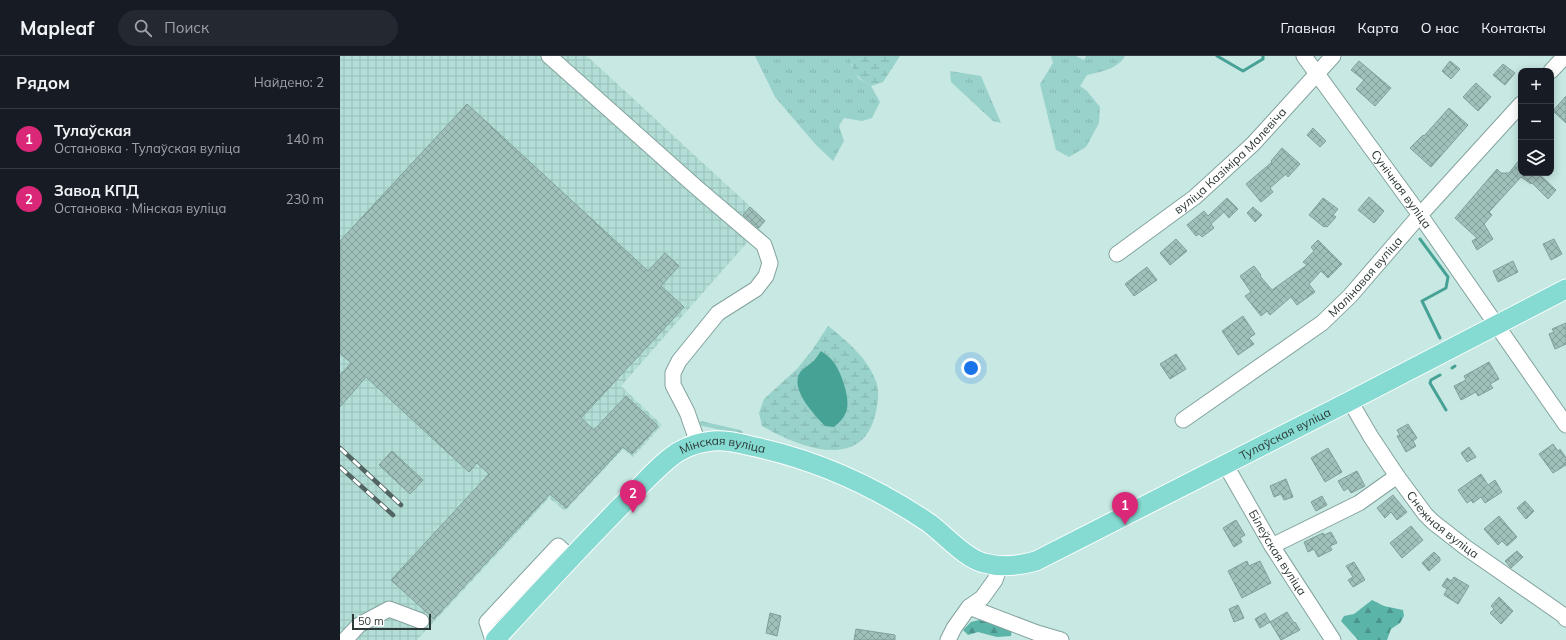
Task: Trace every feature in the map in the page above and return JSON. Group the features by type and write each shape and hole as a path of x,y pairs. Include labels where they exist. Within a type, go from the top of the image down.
{"main road":[{"name":"Тулаўская вуліца","path":"1000,566 1019,566 1036,561 1566,289"},
{"name":"Мінская вуліца","path":"494,640 571,558 664,463 679,451 698,443 714,441 731,442 786,455 829,470 872,489 902,506 929,524 972,557 983,563 1000,566"}],"street":[{"path":"549,56 696,187 764,245 770,263 766,276 756,289 718,314 679,361 673,374 673,385 686,412 698,443"},
{"name":"Сунічная вуліца","path":"1304,56 1420,215 1566,425"},
{"name":"вуліца Казіміра Малевіча","path":"1117,254 1200,191 1253,144 1333,56"},
{"path":"1554,68 1565,56"},
{"name":"Малінавая вуліца","path":"1183,420 1322,323 1350,296 1420,215 1518,107"},
{"name":"Снежная вуліца","path":"1350,401 1371,437 1397,476 1433,522 1563,615 1566,619"},
{"name":"Білеўская вуліца","path":"1225,464 1272,546 1333,640"},
{"path":"1272,546 1353,507 1397,476"},
{"path":"948,640 954,628 969,607 982,598 994,580 1000,566"},
{"path":"969,607 1037,633 1061,640"},
{"path":"345,640 359,625 389,609 421,621"}],"shaded area":[{"path":"340,56 587,56 766,221 621,386 662,425 633,457 623,449 565,511 549,498 417,640 340,640","holes":["750,207 765,221 755,231 740,218"]},
{"path":"821,351 831,359 838,369 846,390 848,403 847,409 842,419 834,427 825,426 809,408 800,393 798,385 798,378 801,371 814,360"}],"green space":[{"path":"755,56 851,56 851,65 858,78 871,86 880,102 872,118 862,121 844,118 839,126 844,141 833,161 816,145 775,97"},
{"path":"851,56 900,56 883,82 871,86 862,80 853,70"},
{"path":"1051,56 1076,56 1084,60 1086,56 1125,56 1113,67 1087,75 1080,86 1087,91 1100,107 1099,123 1086,147 1069,157 1056,150 1040,84 1053,63"},
{"path":"950,71 981,76 1001,123 993,121 951,82"},
{"path":"828,326 857,351 869,366 877,384 877,406 874,419 866,435 854,445 840,450 824,450 808,446 791,440 762,426 759,413 764,399 797,369 813,349","holes":["819,353 799,389 799,375"]},
{"path":"701,421 743,432 742,435 702,426 699,424"},
{"path":"1372,600 1384,606 1403,610 1404,616 1400,623 1391,629 1387,640 1358,640 1341,621 1344,616 1354,614"},
{"path":"983,619 1012,628 1011,636 997,637 978,632 968,635 963,630 971,622"}],"building":[{"path":"1359,61 1391,88 1375,106 1356,89 1364,80 1351,70"},
{"path":"1450,61 1460,69 1451,79 1442,71"},
{"path":"1503,64 1515,73 1505,85 1493,75"},
{"path":"1476,83 1491,97 1478,111 1463,97"},
{"path":"1566,96 1566,123 1554,112 1554,110"},
{"path":"467,104 648,271 665,253 679,266 661,286 684,307 581,418 594,430 626,396 658,426 632,454 623,447 566,508 550,494 434,619 391,580 489,474 477,463 469,472 366,377 340,407 340,375 351,363 340,353 340,241"},
{"path":"1449,108 1468,125 1431,167 1410,148 1423,135 1424,136"},
{"path":"1313,128 1326,141 1320,147 1307,135"},
{"path":"1282,148 1300,164 1288,177 1286,174 1270,188 1273,192 1261,202 1246,184 1272,162 1271,161"},
{"path":"1518,162 1518,176 1541,176 1556,190 1548,199 1532,183 1531,184 1521,177 1489,212 1492,215 1484,224 1493,239 1477,250 1472,241 1477,238 1455,218 1497,169 1501,173 1509,173"},
{"path":"1369,197 1384,211 1374,223 1358,210"},
{"path":"1227,198 1238,209 1229,218 1224,212 1211,224 1214,228 1202,237 1199,234 1196,236 1187,225 1204,211 1208,216"},
{"path":"1323,198 1338,209 1333,215 1336,217 1327,227 1324,227 1309,215"},
{"path":"750,207 765,221 758,228 743,215"},
{"path":"1253,207 1262,215 1255,222 1247,213"},
{"path":"1176,239 1187,251 1170,265 1160,253"},
{"path":"1554,239 1562,254 1551,260 1543,244"},
{"path":"1318,240 1342,264 1328,278 1321,271 1309,284 1315,292 1297,305 1291,297 1270,315 1267,311 1261,316 1245,296 1251,292 1240,276 1254,266 1272,290 1307,265 1303,262 1314,251 1311,247"},
{"path":"1513,261 1518,272 1498,282 1493,271"},
{"path":"1147,267 1157,280 1134,296 1125,284"},
{"path":"1243,316 1255,334 1249,338 1254,344 1238,355 1222,331"},
{"path":"1566,323 1566,344 1555,349 1549,334 1554,332 1552,329"},
{"path":"1176,354 1186,369 1170,379 1160,364"},
{"path":"1489,362 1499,379 1490,384 1493,388 1478,396 1476,392 1461,400 1454,386 1466,380 1464,376"},
{"path":"1408,424 1417,438 1413,441 1416,446 1406,452 1397,436 1400,435 1397,430"},
{"path":"1553,444 1558,451 1560,449 1566,458 1566,465 1553,473 1539,454"},
{"path":"1469,447 1476,457 1467,462 1461,453"},
{"path":"1328,448 1342,472 1325,482 1311,458"},
{"path":"392,451 423,480 410,494 379,465"},
{"path":"1357,471 1365,486 1351,493 1348,488 1344,491 1338,481"},
{"path":"1481,474 1488,485 1495,480 1502,492 1485,503 1481,497 1473,503 1471,500 1467,503 1458,490"},
{"path":"1286,479 1293,497 1284,500 1281,494 1274,497 1270,486"},
{"path":"1393,495 1407,512 1397,520 1391,512 1385,518 1377,508"},
{"path":"1322,496 1327,505 1316,511 1311,502"},
{"path":"1525,501 1534,511 1526,519 1517,508"},
{"path":"1499,516 1517,537 1507,546 1502,541 1498,545 1484,529"},
{"path":"1236,520 1245,535 1240,538 1242,542 1234,547 1223,528"},
{"path":"1411,526 1423,540 1402,558 1390,543"},
{"path":"1331,532 1337,543 1330,546 1332,550 1318,557 1314,549 1308,552 1304,542 1323,533 1324,535"},
{"path":"1517,551 1523,557 1511,568 1505,561"},
{"path":"1434,552 1440,558 1440,561 1429,571 1422,563"},
{"path":"1247,561 1249,566 1260,561 1271,583 1242,598 1228,571"},
{"path":"1354,562 1365,580 1353,587 1348,580 1353,577 1346,566"},
{"path":"1454,577 1469,586 1458,604 1444,595 1447,589 1442,586 1447,578 1451,581"},
{"path":"1499,597 1513,611 1501,624 1490,613 1494,609 1491,606"},
{"path":"1238,605 1244,618 1234,622 1229,609"},
{"path":"1287,612 1300,630 1281,640 1270,622"},
{"path":"770,613 781,616 777,636 766,633"},
{"path":"1265,613 1270,622 1260,628 1255,619"},
{"path":"856,629 895,635 895,640 854,640"}],"waterway":[{"path":"1217,56 1243,71 1263,59 1263,56"},
{"path":"1420,239 1448,277 1446,288 1422,301 1440,338"},
{"path":"1440,375 1431,380 1430,383 1446,410"}],"railway":[{"path":"340,448 401,505"},
{"path":"340,467 393,515"}],"place":[{"name":"Завод КПД","path":"633,513"},
{"name":"Тулаўская","path":"1125,525"}]}
